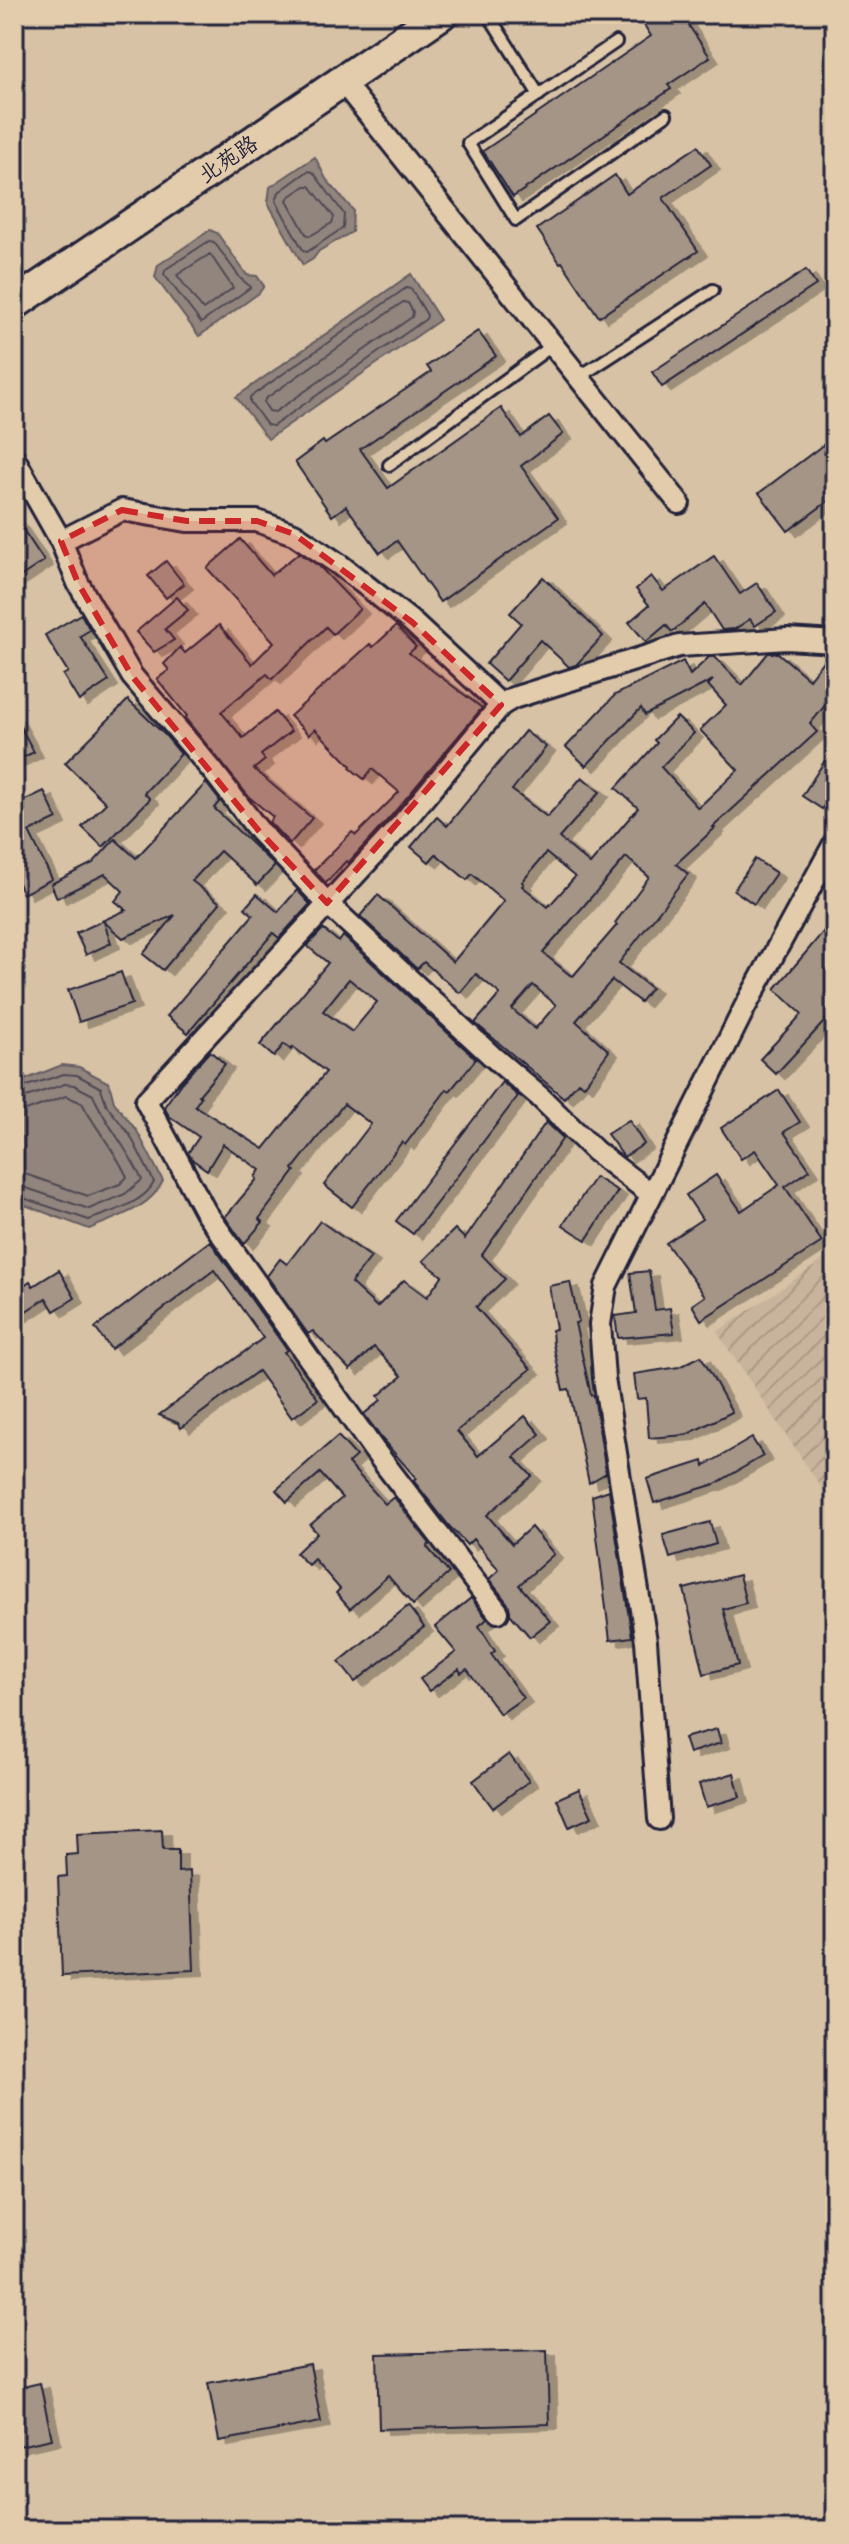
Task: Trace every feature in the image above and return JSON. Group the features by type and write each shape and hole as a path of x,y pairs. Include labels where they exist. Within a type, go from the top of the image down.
{"street":[{"name":"北苑路","path":"14,304 441,14"},
{"path":"342,81 679,503"},
{"path":"14,458 61,541 78,583 132,676 259,831 327,903 493,1057 540,1097 595,1151 651,1194"},
{"path":"61,541 122,510 187,521 257,521 294,534 340,565 412,622 501,705"},
{"path":"498,1612 374,1450 205,1211 146,1101 402,824 501,705 513,698 679,646 787,639 835,642"},
{"path":"659,1819 646,1641 604,1378 600,1324 606,1286 745,1007 835,842"}],"lane":[{"path":"488,14 539,95"},
{"path":"616,42 468,143 516,220 666,115"},
{"path":"579,377 713,290"},
{"path":"389,465 553,345"}],"highlighted area":[{"path":"122,510 187,521 257,521 294,534 412,622 501,705 327,903 259,831 132,676 78,583 61,541"}],"shaded area":[{"path":"835,1252 835,1508 717,1332"}],"water":[{"path":"315,157 326,179 353,210 352,232 319,251 303,265 268,203 270,187"},
{"path":"210,230 217,233 247,275 257,276 264,286 259,293 199,336 155,277 158,265"},
{"path":"411,274 440,320 268,439 236,397"},
{"path":"62,1065 79,1067 109,1083 114,1102 137,1131 163,1181 150,1199 141,1205 89,1229 14,1201 14,1084"}],"building":[{"path":"637,14 681,14 710,57 668,85 671,89 513,197 483,151 651,36"},
{"path":"698,146 711,165 663,198 698,251 599,317 537,229 615,175 627,194"},
{"path":"806,270 816,285 662,387 652,372"},
{"path":"478,331 496,356 360,449 388,488 501,408 521,437 549,416 563,434 521,466 558,518 440,602 397,541 380,553 346,506 332,516 295,462 431,372 427,366"},
{"path":"835,436 835,496 788,531 759,493"},
{"path":"14,516 44,561 14,581"},
{"path":"240,539 271,575 299,553 319,566 360,609 333,634 326,627 272,679 267,674 221,712 243,738 275,712 291,731 261,755 265,760 254,769 312,818 290,844 269,822 273,817 249,797 157,679 169,670 164,664 180,647 185,653 219,625 252,664 274,642 207,568"},
{"path":"714,556 740,594 757,583 776,612 755,626 750,619 735,629 722,630 705,604 672,632 666,625 646,642 629,622 649,605 636,589 651,576 663,591"},
{"path":"166,561 184,584 166,598 148,576"},
{"path":"543,577 603,636 576,665 569,667 540,640 505,681 486,664 521,623 510,613"},
{"path":"177,597 188,610 165,629 174,640 154,652 136,632"},
{"path":"81,614 90,630 80,636 109,681 79,701 63,675 68,672 45,635"},
{"path":"396,626 416,647 409,653 482,708 392,815 326,883 314,870 352,832 356,835 399,792 372,769 364,779 315,729 309,735 290,716 370,644 373,647"},
{"path":"768,653 778,653 809,679 823,661 835,670 835,693 810,724 817,732 676,864 688,874 619,963 651,988 640,1002 612,980 576,1021 609,1051 584,1086 578,1082 564,1098 475,1023 500,994 476,974 460,993 424,962 417,969 360,916 378,895 453,962 504,901 472,874 467,880 436,854 429,862 411,847 437,817 447,826 525,731 546,747 512,790 547,817 582,777 600,792 559,838 590,864 638,808 616,788 657,743 654,740 677,717 694,733 661,767 698,808 738,770 700,730 726,705 708,685 713,680 645,715 641,708 586,766 566,747 615,695 683,661 690,675 709,657 715,657 742,685","holes":["546,853 575,877 548,907 522,886","626,857 649,877 615,923 617,925 573,976 543,953","533,985 556,1005 535,1029 512,1009"]},
{"path":"128,700 181,754 144,793 150,799 103,847 82,827 106,803 65,763"},
{"path":"14,715 34,752 14,762"},
{"path":"835,745 835,788 822,809 802,796"},
{"path":"206,783 220,801 214,808 275,866 257,885 220,851 192,881 220,903 163,970 143,954 175,915 123,938 104,922 111,943 86,955 76,933 126,910 115,901 123,891 105,874 57,898 51,884 93,863 115,839 136,858"},
{"path":"44,791 57,819 29,832 52,879 23,894 14,875 14,803"},
{"path":"755,859 776,873 754,904 734,890"},
{"path":"297,890 310,904 279,938 273,933 188,1033 167,1016 253,915 245,908 257,894 278,912"},
{"path":"835,918 835,1010 776,1074 760,1059 802,1014 775,989"},
{"path":"323,929 339,942 343,936 476,1059 450,1091 447,1089 405,1145 402,1142 352,1207 324,1185 371,1124 344,1104 293,1169 295,1171 259,1219 263,1222 244,1244 225,1217 257,1179 255,1177 260,1170 223,1144 207,1170 188,1153 199,1137 169,1116 164,1107 210,1051 225,1064 199,1095 201,1097 195,1106 264,1149 326,1072 293,1047 291,1050 284,1044 274,1057 260,1045 328,963 307,946","holes":["349,979 377,1002 352,1032 323,1011"]},
{"path":"121,972 132,1004 79,1022 68,990"},
{"path":"502,1082 518,1096 413,1234 396,1221"},
{"path":"779,1090 800,1122 784,1132 810,1170 785,1187 822,1242 701,1320 692,1305 705,1296 666,1243 702,1219 686,1195 716,1175 741,1211 779,1185 755,1150 741,1159 721,1128"},
{"path":"629,1120 644,1144 624,1157 607,1134"},
{"path":"546,1122 563,1138 482,1255 505,1279 476,1307 531,1369 457,1431 478,1456 525,1416 540,1434 514,1457 532,1476 487,1515 512,1544 531,1527 554,1554 519,1585 550,1621 530,1637 510,1614 508,1604 489,1579 499,1570 473,1539 467,1545 450,1527 413,1480 416,1478 364,1414 381,1400 378,1396 402,1376 374,1347 350,1370 313,1331 308,1334 267,1276 280,1259 287,1264 320,1221 371,1257 351,1283 377,1307 404,1280 427,1297 442,1276 423,1261 455,1229 465,1239"},
{"path":"595,1177 618,1191 586,1240 563,1225"},
{"path":"210,1241 318,1399 292,1418 258,1371 181,1428 178,1423 159,1415 263,1338 214,1270 111,1349 95,1328"},
{"path":"59,1270 75,1298 54,1311 46,1298 14,1319 14,1292 30,1281 33,1286"},
{"path":"649,1271 655,1310 670,1308 674,1333 618,1338 615,1316 636,1313 630,1273"},
{"path":"570,1282 579,1322 575,1323 591,1395 594,1395 606,1473 589,1483 569,1389 563,1390 553,1344 552,1330 556,1329 549,1286"},
{"path":"701,1356 732,1412 686,1435 649,1438 646,1398 637,1399 634,1374 679,1367"},
{"path":"338,1436 356,1456 348,1463 385,1504 394,1497 430,1544 427,1547 449,1573 413,1605 388,1576 350,1609 336,1593 340,1589 314,1559 308,1565 296,1553 317,1533 310,1525 342,1498 320,1473 287,1502 276,1490"},
{"path":"752,1438 763,1456 715,1484 654,1503 647,1479 703,1461 704,1466"},
{"path":"609,1490 632,1637 610,1640 592,1496"},
{"path":"710,1522 716,1544 670,1558 663,1535"},
{"path":"739,1575 746,1603 723,1609 738,1665 704,1674 684,1589"},
{"path":"471,1598 487,1619 479,1626 495,1651 491,1654 523,1698 500,1714 467,1669 461,1673 459,1669 429,1691 420,1679 456,1652 435,1627"},
{"path":"408,1606 424,1627 355,1682 339,1662"},
{"path":"717,1729 721,1743 689,1753 684,1738"},
{"path":"509,1754 529,1781 493,1808 473,1781"},
{"path":"734,1773 740,1797 706,1807 699,1784"},
{"path":"579,1789 592,1817 569,1827 557,1799"},
{"path":"162,1830 163,1850 178,1850 178,1872 190,1871 194,1970 62,1976 58,1877 67,1876 66,1855 78,1854 77,1834"},
{"path":"547,2350 549,2424 379,2429 377,2354"},
{"path":"310,2364 321,2422 219,2441 208,2383"},
{"path":"40,2383 52,2439 14,2447 14,2389"}]}
